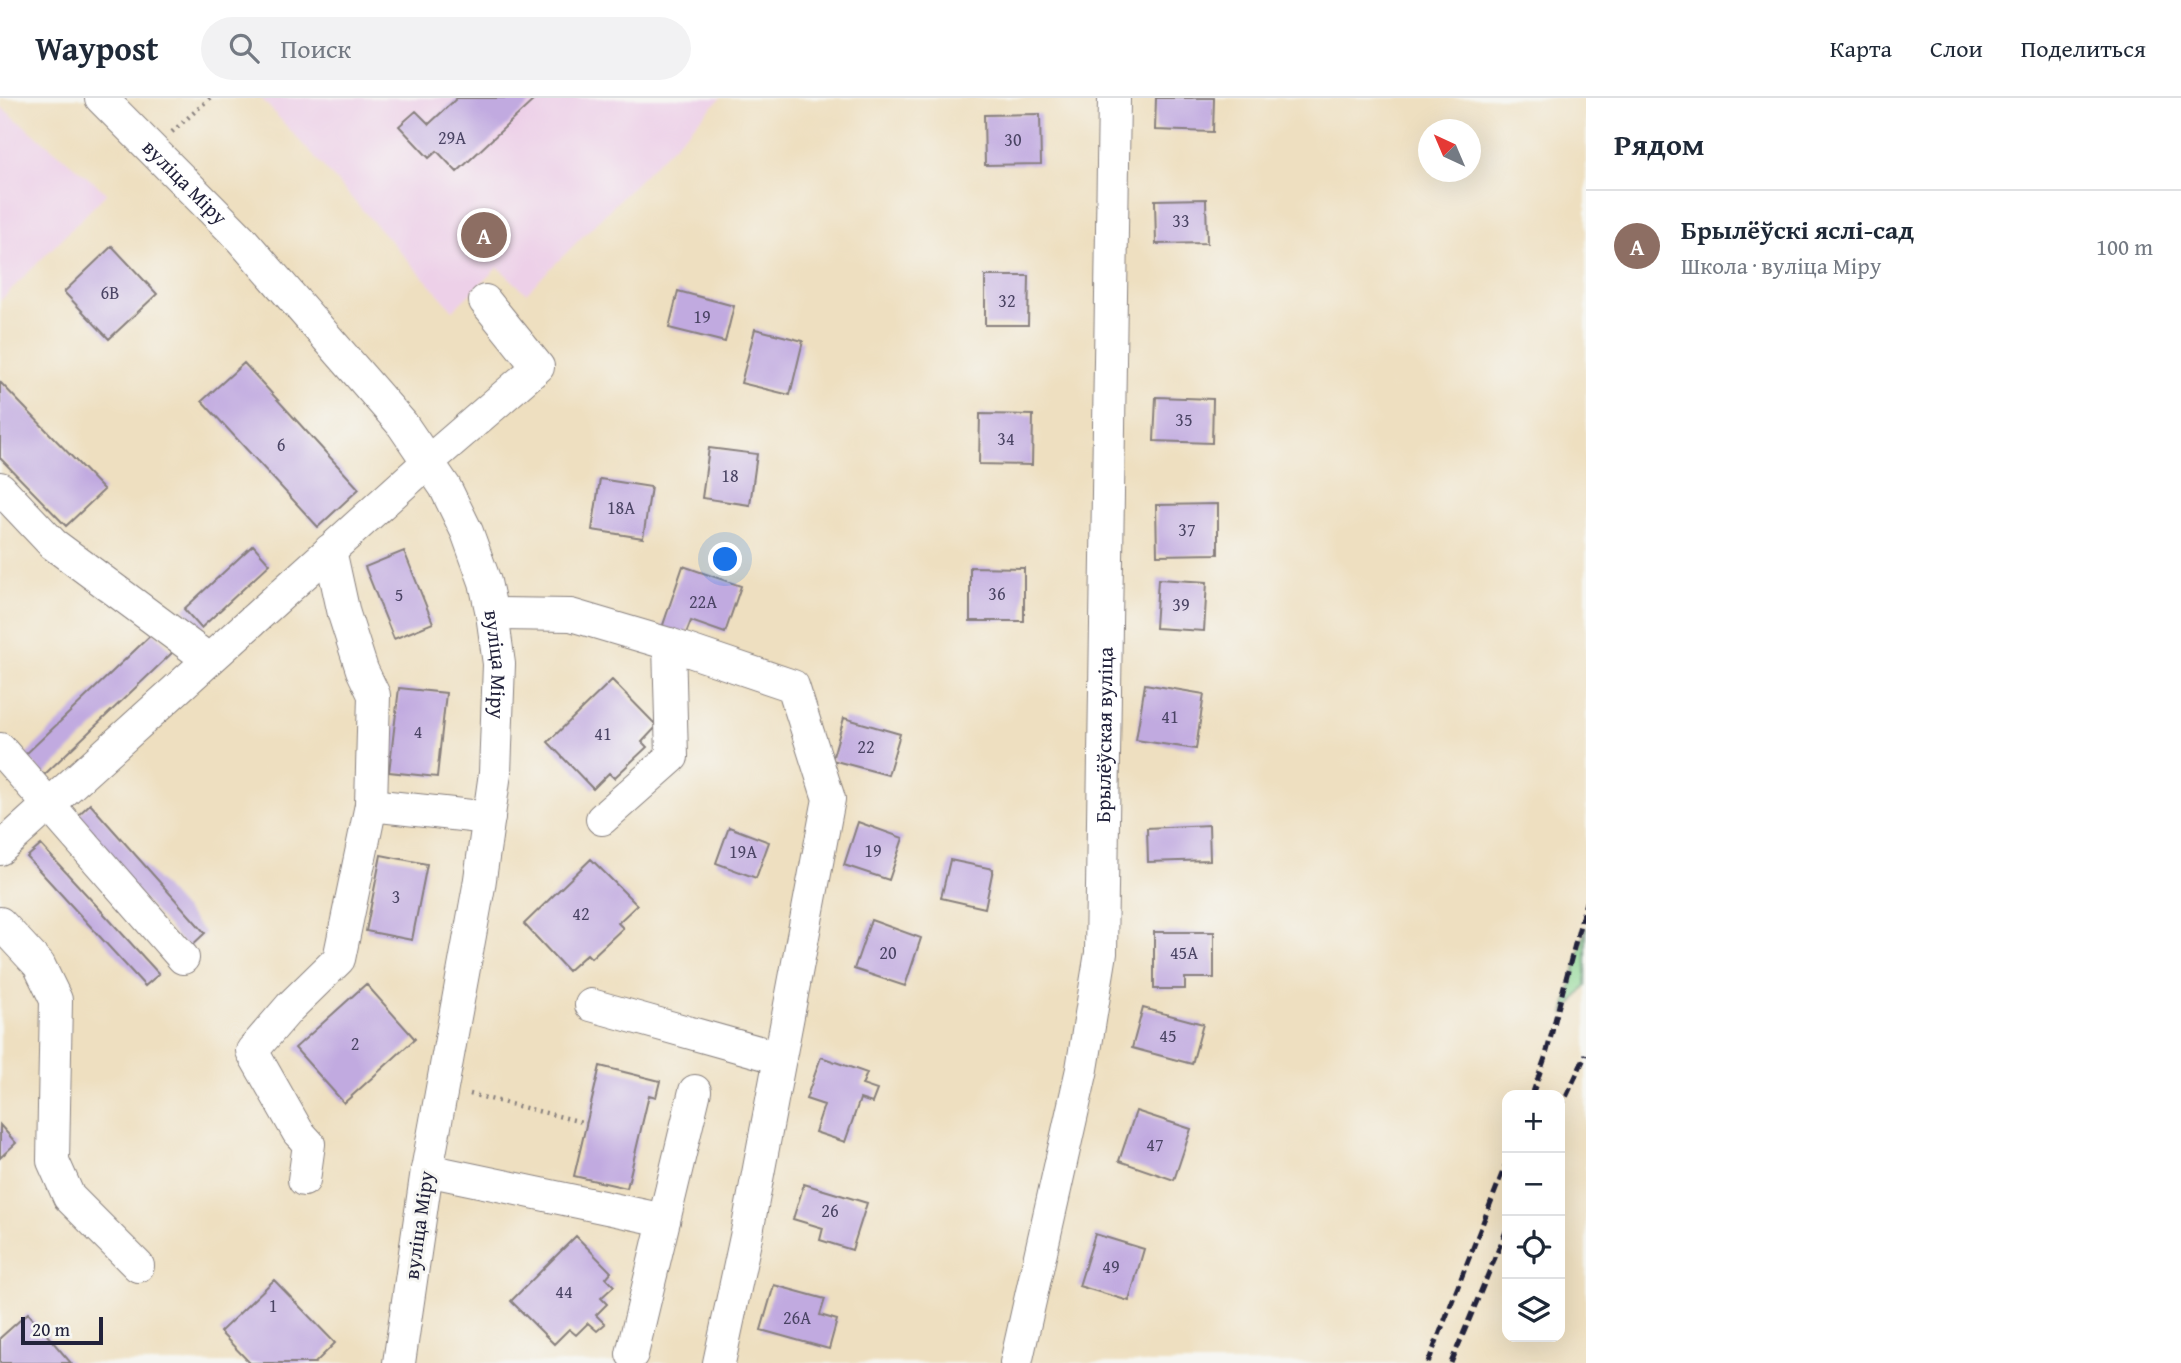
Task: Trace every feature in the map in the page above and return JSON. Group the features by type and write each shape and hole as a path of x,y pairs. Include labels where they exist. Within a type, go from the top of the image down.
{"street":[{"name":"вуліца Міру","path":"101,98 241,239 402,424 429,460 467,532 485,582 492,614 498,675 495,773 479,886 427,1170 399,1363"},
{"name":"Брылёўская вуліца","path":"1016,1363 1080,1082 1101,953 1114,98"},
{"path":"0,849 429,460 538,367 485,301"},
{"path":"0,488 53,544 208,659"},
{"path":"304,1180 309,1144 298,1132 253,1051 290,1007 339,959 371,805 374,695 362,670 344,614 330,550"},
{"path":"492,614 570,615 669,644 793,686 829,799 747,1231 719,1363"},
{"path":"602,819 672,757 669,644"},
{"path":"0,749 183,958"},
{"path":"371,805 489,818"},
{"path":"0,923 39,965 56,1000 53,1161 69,1197 138,1266"},
{"path":"592,1005 780,1058"},
{"path":"632,1354 695,1091"},
{"path":"427,1170 664,1220"}],"path":[{"path":"171,133 210,98"},
{"path":"442,1087 586,1123"}],"shaded area":[{"path":"261,98 721,98 526,293 498,267 453,310"},
{"path":"0,106 107,193 0,301"}],"green space":[{"path":"1586,927 1586,986 1564,1014"}],"building":[{"path":"457,98 536,98 457,172 437,151 429,158 399,126 416,111 429,124"},
{"path":"1156,98 1214,98 1213,132 1155,130"},
{"path":"1040,114 1041,164 985,165 984,115"},
{"path":"1206,199 1207,243 1156,244 1155,200"},
{"path":"112,246 157,294 109,339 64,292"},
{"path":"985,276 1029,276 1028,325 985,325"},
{"path":"678,291 734,306 725,342 669,328"},
{"path":"755,329 803,341 790,395 741,383"},
{"path":"244,363 359,489 318,527 202,401"},
{"path":"0,382 104,490 66,526 0,458"},
{"path":"1156,397 1213,399 1212,443 1154,441"},
{"path":"980,414 1033,415 1032,465 979,464"},
{"path":"709,448 757,454 750,505 702,498"},
{"path":"600,479 651,487 643,538 592,530"},
{"path":"1218,504 1218,554 1157,555 1156,505"},
{"path":"253,545 270,564 201,628 184,609"},
{"path":"404,551 433,623 394,639 365,567"},
{"path":"683,566 741,586 725,633 691,621 685,636 662,628"},
{"path":"970,567 1024,568 1024,621 970,621"},
{"path":"1158,579 1207,582 1204,631 1155,628"},
{"path":"154,632 173,652 44,775 25,755"},
{"path":"612,680 657,726 642,742 647,747 614,778 609,773 593,789 548,742"},
{"path":"1145,684 1204,694 1196,749 1136,740"},
{"path":"399,688 446,693 437,777 389,772"},
{"path":"844,718 900,734 888,775 832,760"},
{"path":"90,804 205,933 188,949 73,820"},
{"path":"858,822 903,838 889,880 844,865"},
{"path":"1209,825 1210,860 1148,862 1147,828"},
{"path":"729,827 769,842 756,878 716,863"},
{"path":"41,845 159,974 145,986 27,857"},
{"path":"381,855 427,864 412,940 366,931"},
{"path":"591,859 637,905 618,923 623,928 591,958 587,954 568,971 524,924"},
{"path":"950,860 993,869 985,908 941,898"},
{"path":"871,920 921,938 905,986 854,969"},
{"path":"1154,932 1214,932 1214,978 1185,978 1185,989 1154,989"},
{"path":"366,984 415,1039 344,1103 295,1048"},
{"path":"1143,1008 1203,1024 1192,1064 1132,1048"},
{"path":"821,1057 867,1073 862,1085 877,1090 872,1103 860,1099 845,1142 815,1132 824,1105 806,1099"},
{"path":"600,1066 660,1081 656,1097 649,1095 627,1188 574,1176"},
{"path":"1136,1111 1191,1129 1174,1180 1119,1161"},
{"path":"0,1125 16,1143 0,1158"},
{"path":"804,1184 867,1203 852,1250 820,1240 823,1228 793,1219"},
{"path":"1095,1234 1144,1249 1129,1301 1079,1286"},
{"path":"576,1236 611,1272 606,1278 614,1286 601,1298 607,1304 596,1315 605,1324 597,1331 588,1323 576,1335 569,1329 554,1344 511,1301"},
{"path":"274,1280 335,1343 315,1363 250,1363 220,1332"},
{"path":"774,1285 825,1299 820,1315 837,1320 829,1349 761,1330"},
{"path":"28,1313 71,1363 0,1363 0,1338"}],"railway":[{"path":"1534,1090 1546,1055 1586,902"},
{"path":"1565,1099 1586,1054"},
{"path":"1428,1363 1502,1174"},
{"path":"1451,1363 1502,1241"}],"place":[{"name":"Брылёўскі яслі-сад","path":"484,235"}]}
